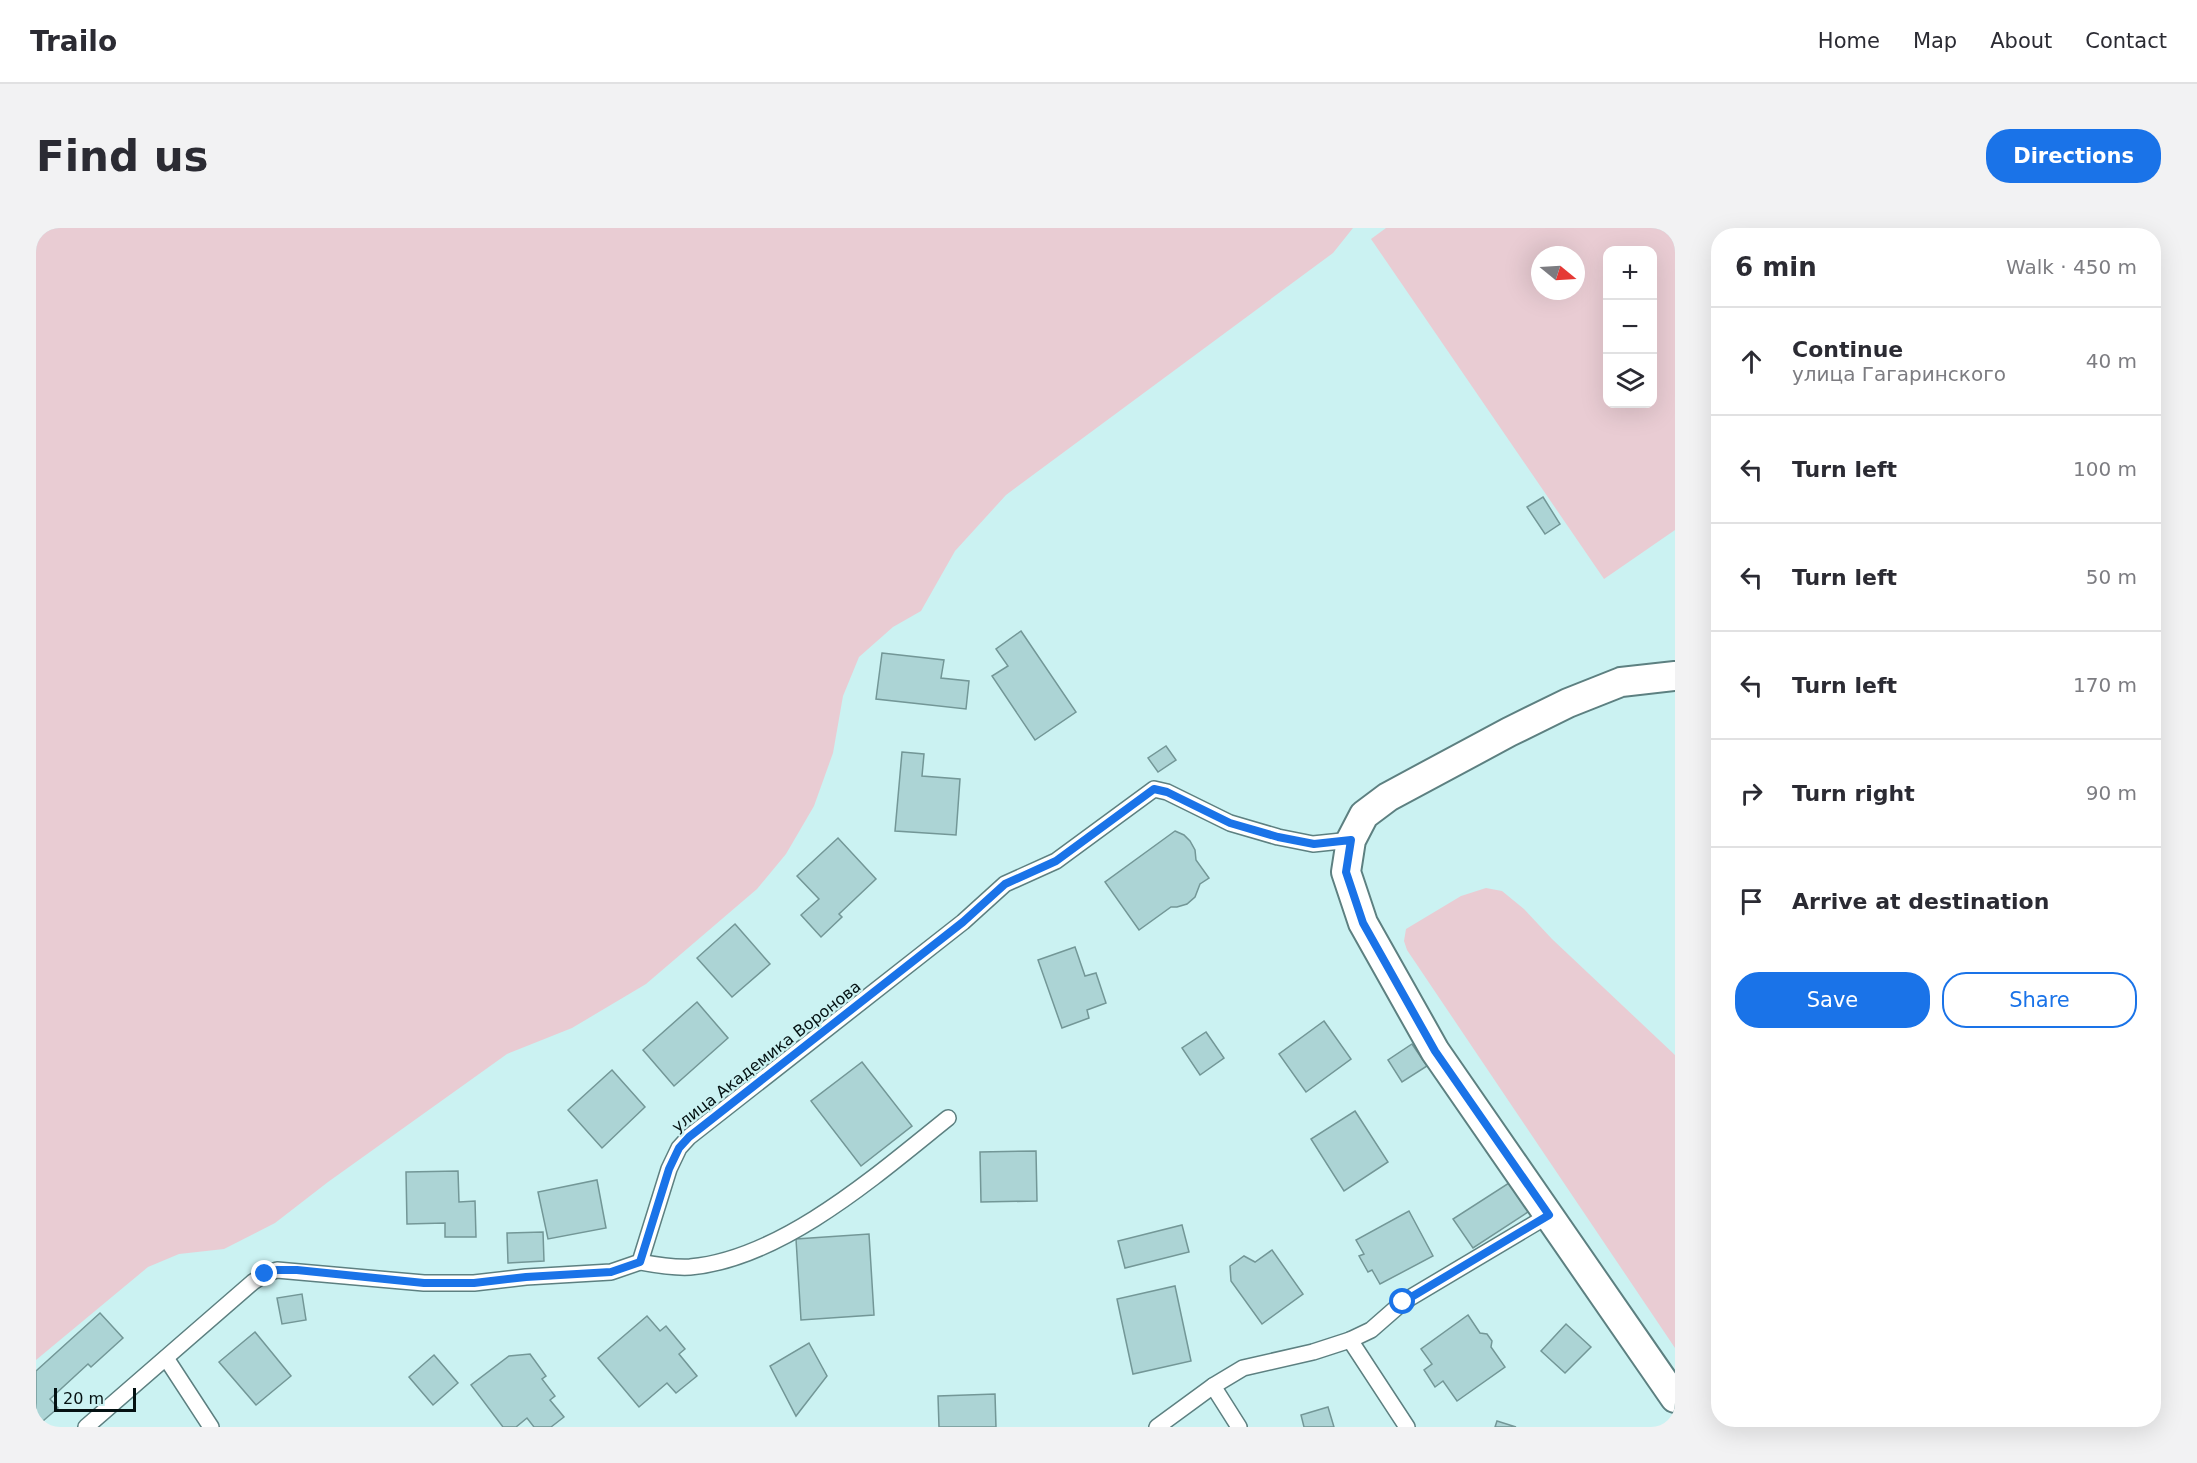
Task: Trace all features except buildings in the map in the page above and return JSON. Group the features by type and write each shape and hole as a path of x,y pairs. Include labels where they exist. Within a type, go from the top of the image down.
{"street":[{"path":"1675,676 1621,682 1568,703 1388,797 1364,815 1351,840 1346,872 1363,923 1435,1051 1675,1398"}],"lane":[{"name":"улица Академика Воронова","path":"640,1262 669,1169 679,1148 689,1137 963,922 1005,884 1056,861 1154,789 1167,792 1230,823 1278,837 1314,844 1351,840"},
{"path":"86,1427 265,1274 277,1270 424,1283 474,1283 526,1277 611,1272 640,1262 690,1267 715,1262 740,1255 784,1236 876,1176 948,1118"},
{"path":"1157,1427 1213,1386 1243,1368 1313,1352 1350,1340 1371,1330 1403,1302 1549,1215"},
{"path":"1350,1340 1407,1427"},
{"path":"166,1358 211,1427"},
{"path":"1213,1386 1239,1427"}],"shaded area":[{"path":"36,228 1353,228 1333,253 1006,495 955,551 921,611 893,627 859,657 843,696 833,753 814,806 786,854 757,889 646,984 572,1028 507,1054 328,1182 275,1223 224,1249 179,1254 148,1267 36,1360"},
{"path":"1386,228 1665,228 1675,243 1675,530 1604,579 1371,239"},
{"path":"1486,888 1502,891 1524,909 1552,939 1675,1055 1675,1348 1407,950 1404,941 1406,929 1461,896"}],"route":[{"path":"265,1274 277,1270 297,1270 424,1283 474,1283 526,1277 611,1272 640,1262 669,1169 679,1148 689,1137 963,922 1005,884 1056,861 1154,789 1167,792 1230,823 1278,837 1314,844 1351,840 1346,872 1363,923 1435,1051 1549,1215 1403,1302"}]}
